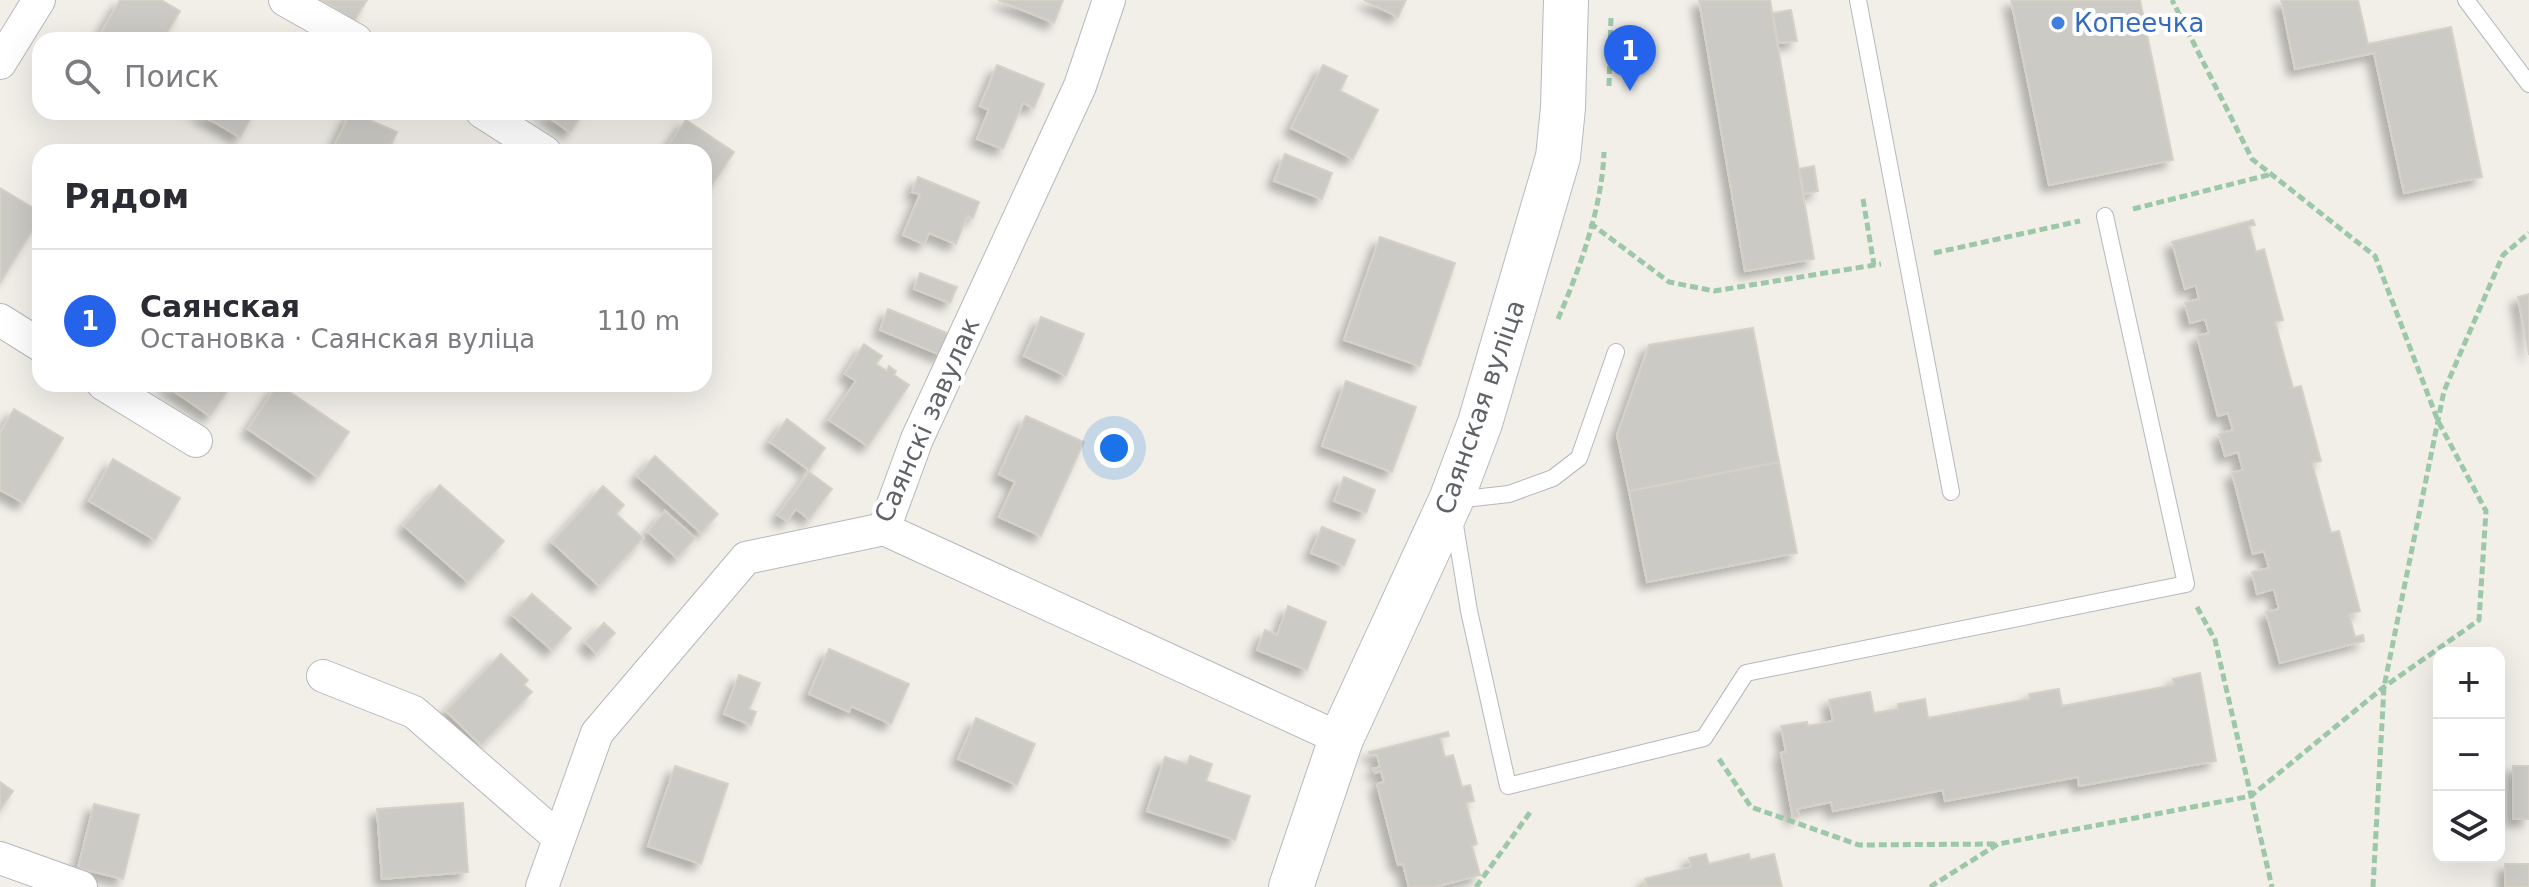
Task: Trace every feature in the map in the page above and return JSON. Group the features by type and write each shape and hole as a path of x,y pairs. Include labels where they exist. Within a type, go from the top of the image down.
{"main road":[{"name":"Саянская вуліца","path":"1291,887 1341,739 1451,500 1480,423 1558,157 1563,108 1566,0"}],"street":[{"path":"0,63 39,0"},
{"path":"285,0 342,32"},
{"name":"Саянскі завулак","path":"542,887 597,733 746,558 884,529 917,439 1080,86 1109,0"},
{"path":"495,120 532,144"},
{"path":"0,320 32,340"},
{"path":"116,392 196,441"},
{"path":"884,529 1341,739"},
{"path":"323,676 414,712 559,838"},
{"path":"0,858 81,887"}],"lane":[{"path":"1858,0 1951,492"},
{"path":"2466,0 2529,84"},
{"path":"1616,352 1579,458 1553,478 1509,494 1451,500 1469,611 1508,786 1704,738 1746,673 2186,584 2105,216"}],"path":[{"path":"1704,738 1751,807 1859,845 1998,844 2251,796 2384,687 2479,620 2486,511 2438,421 2375,256 2252,159 2172,0"},
{"path":"1548,197 1591,224 1669,282 1714,291 1907,259 2105,216 2272,174"},
{"path":"2373,887 2384,687 2444,391 2503,255 2529,233"},
{"path":"2186,584 2215,640 2272,887"},
{"path":"1476,887 1557,774"},
{"path":"1930,887 1998,844"}],"building":[{"path":"120,0 161,0 180,11 168,32 102,32"},
{"path":"322,0 367,0 354,21"},
{"path":"998,0 1063,0 1054,23"},
{"path":"1364,0 1406,0 1398,17"},
{"path":"1699,0 1770,0 1814,259 1745,271"},
{"path":"2011,0 2140,0 2173,160 2049,185"},
{"path":"2281,0 2358,0 2368,44 2451,27 2482,177 2404,193 2374,53 2295,69"},
{"path":"1791,10 1797,41 1778,43 1773,13"},
{"path":"997,65 1044,84 1034,108 1023,103 1003,149 977,139 989,110 980,106"},
{"path":"1323,65 1347,76 1340,91 1378,110 1353,159 1291,128"},
{"path":"211,120 250,120 240,137"},
{"path":"347,120 369,120 397,132 392,144 335,144"},
{"path":"553,120 578,120 570,132"},
{"path":"686,120 734,152 712,185 712,144 670,144"},
{"path":"1285,154 1332,173 1322,199 1274,181"},
{"path":"1814,166 1818,191 1804,194 1799,169"},
{"path":"918,177 979,202 973,218 967,216 956,244 929,233 924,244 903,235 920,194 912,192"},
{"path":"0,188 32,207 32,231 0,283"},
{"path":"2253,220 2255,225 2249,226 2256,252 2264,249 2283,320 2275,322 2293,388 2301,386 2321,461 2312,463 2331,533 2339,531 2360,611 2349,614 2355,637 2363,635 2364,641 2280,663 2266,612 2279,609 2274,589 2257,594 2252,572 2269,568 2264,551 2253,554 2232,473 2243,470 2238,452 2225,456 2219,434 2233,430 2228,413 2218,416 2197,336 2209,333 2205,319 2190,323 2185,303 2199,299 2196,285 2185,289 2172,242"},
{"path":"1380,237 1455,263 1420,366 1344,340"},
{"path":"920,273 957,287 950,303 914,289"},
{"path":"2529,294 2529,355 2518,297"},
{"path":"888,309 952,335 943,356 880,330"},
{"path":"1041,317 1084,334 1066,376 1024,356"},
{"path":"1753,328 1779,462 1629,491 1617,435 1649,345"},
{"path":"864,344 882,356 876,364 887,371 889,366 896,371 894,375 909,385 868,446 829,420 856,381 845,374"},
{"path":"1346,381 1416,407 1392,472 1322,446"},
{"path":"176,392 226,392 210,416"},
{"path":"273,392 290,392 349,432 318,477 248,429"},
{"path":"14,409 63,438 24,503 0,490 0,433"},
{"path":"1026,416 1084,442 1041,536 999,517 1015,482 999,474"},
{"path":"787,419 825,448 809,470 770,442"},
{"path":"655,456 718,514 701,533 637,476"},
{"path":"113,459 180,498 155,540 89,501"},
{"path":"1779,462 1797,553 1647,582 1629,491"},
{"path":"809,472 832,489 809,519 796,509 787,521 778,515"},
{"path":"1344,477 1375,490 1366,513 1334,501"},
{"path":"440,485 504,541 468,582 404,526"},
{"path":"603,486 624,505 616,514 643,538 599,586 552,542"},
{"path":"665,511 695,538 677,558 648,532"},
{"path":"1322,527 1355,540 1344,566 1311,553"},
{"path":"532,594 571,628 552,650 512,615"},
{"path":"1288,606 1326,622 1307,670 1257,650 1265,630 1277,635"},
{"path":"604,623 615,633 596,653 585,642"},
{"path":"829,649 909,684 891,724 851,706 849,712 809,694"},
{"path":"501,654 528,680 524,685 532,692 481,745 446,711"},
{"path":"2200,673 2216,761 2079,786 2078,777 1945,801 1943,790 1833,811 1831,802 1797,809 1799,816 1793,818 1781,753 1786,752 1781,726 1807,722 1808,726 1833,721 1829,700 1870,692 1874,713 1898,709 1898,704 1925,699 1928,718 2030,699 2029,694 2059,689 2062,706 2174,685 2173,679"},
{"path":"739,675 760,683 749,709 756,712 751,725 724,714"},
{"path":"976,718 1035,744 1017,785 958,759"},
{"path":"1448,732 1449,736 1440,738 1445,757 1453,755 1462,787 1470,785 1474,801 1466,803 1477,844 1472,846 1480,875 1435,887 1409,887 1403,864 1398,865 1377,784 1384,782 1381,771 1375,773 1373,769 1380,767 1377,754 1370,755 1369,752"},
{"path":"1190,756 1212,764 1206,781 1250,796 1235,840 1147,811 1165,757 1187,764"},
{"path":"675,766 728,784 701,864 648,846"},
{"path":"2513,766 2529,766 2529,819 2513,819"},
{"path":"0,782 13,791 0,810"},
{"path":"463,803 468,872 382,879 377,809"},
{"path":"94,804 139,815 123,879 78,868"},
{"path":"1706,854 1709,864 1749,854 1750,860 1774,854 1782,887 1643,887 1647,886 1645,879 1691,867 1689,858"},
{"path":"2505,864 2529,864 2529,887 2505,887"}],"place":[{"name":"Копеечка","path":"2058,23"},
{"name":"Саянская","path":"1630,91"}]}
